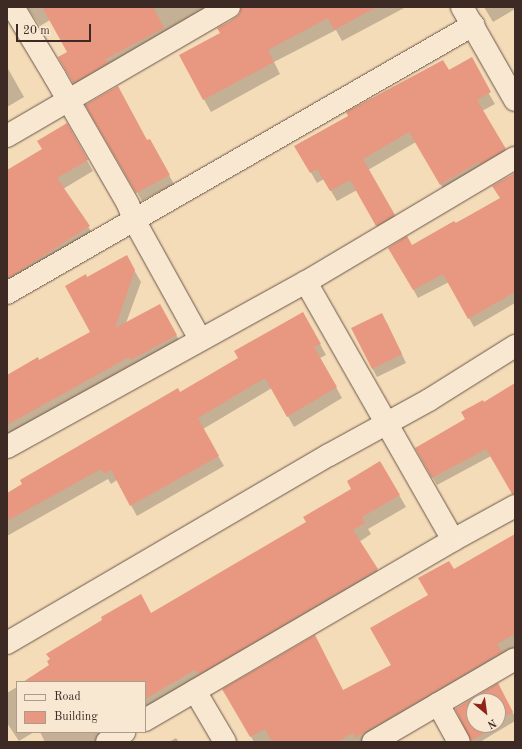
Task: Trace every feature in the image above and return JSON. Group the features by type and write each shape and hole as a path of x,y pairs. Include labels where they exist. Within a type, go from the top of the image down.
{"street":[{"path":"13,7 128,204 134,220 200,339"},
{"path":"7,136 229,7"},
{"path":"7,293 134,220 467,16 515,100"},
{"path":"7,447 200,339 306,282 515,158"},
{"path":"306,282 453,540"},
{"path":"7,643 329,455 387,423 515,346"},
{"path":"146,719 453,540 515,506"},
{"path":"372,742 515,659"},
{"path":"195,691 226,742"},
{"path":"438,704 459,742"},
{"path":"107,742 122,733"}],"building":[{"path":"42,7 153,7 164,28 106,59 108,63 73,83 58,57 67,52"},
{"path":"241,7 377,7 334,30 328,18 268,50 274,62 203,100 179,55 220,33 217,28 236,18 240,13"},
{"path":"472,57 491,92 477,100 506,149 480,164 479,162 440,185 409,132 363,159 395,215 376,226 350,180 330,191 317,169 310,173 294,146 348,116 346,112 443,60 449,70"},
{"path":"118,86 147,140 150,139 170,175 136,193 85,105"},
{"path":"67,123 88,160 57,178 90,226 7,279 7,170 42,149 37,141"},
{"path":"515,173 515,292 468,319 443,274 413,290 388,248 407,236 412,245 454,221 456,223 500,198 492,186"},
{"path":"127,255 135,270 115,328 160,304 177,335 131,360 129,357 7,425 7,375 38,357 39,360 90,332 65,286 86,274 87,277"},
{"path":"303,312 321,344 314,347 337,387 287,417 265,378 198,418 219,456 130,506 111,470 104,474 101,469 7,521 7,493 22,484 20,480 178,388 180,392 238,358 234,351"},
{"path":"382,313 402,354 372,369 351,328"},
{"path":"515,383 515,494 512,494 486,449 432,478 415,448 465,419 461,412 483,400 484,402"},
{"path":"380,461 400,495 362,517 365,523 353,530 378,569 210,668 198,674 195,670 146,698 146,681 25,681 49,665 47,661 50,659 46,654 102,620 101,617 141,594 151,613 306,522 303,517 351,489 347,481"},
{"path":"515,534 515,634 497,644 502,652 355,738 353,733 337,742 272,742 265,729 250,737 222,689 315,635 343,690 391,665 370,628 428,595 418,578 449,561 454,569"},
{"path":"498,683 503,693 481,693"},
{"path":"506,698 513,712 506,716"},
{"path":"466,702 466,731 455,709"},
{"path":"467,733 485,733 471,741"}]}
